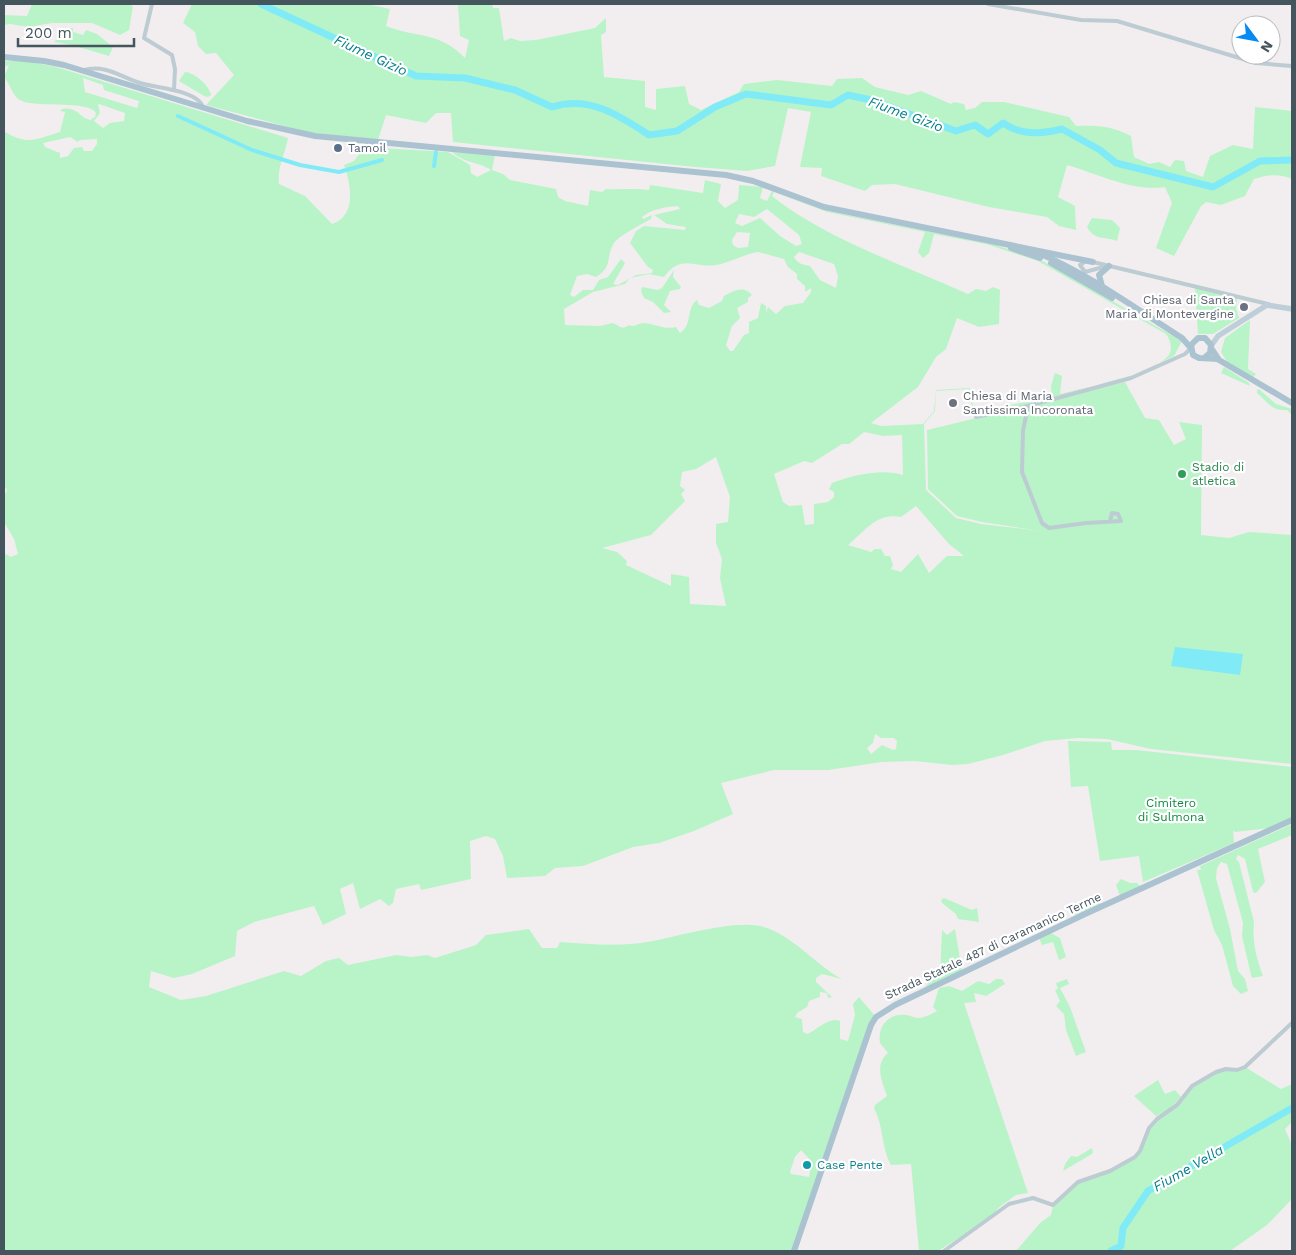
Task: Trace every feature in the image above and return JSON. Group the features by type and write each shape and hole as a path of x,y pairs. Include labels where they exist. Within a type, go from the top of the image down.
{"main road":[{"path":"4,57 44,61 139,85 247,121 315,136 451,152 726,175 753,181 824,207 1093,262"},
{"path":"984,239 1050,263 1182,338 1194,356 1219,360 1292,403"},
{"path":"1018,246 1053,260 1105,289 1149,318"},
{"path":"1105,289 1099,282 1099,275 1110,267"},
{"path":"1182,338 1195,339 1218,336 1268,304 1292,309"},
{"path":"1204,358 1209,354 1218,336"},
{"path":"1204,338 1219,360"},
{"path":"1190,348 1195,339"},
{"name":"Strada Statale 487 di Caramanico Terme","path":"794,1251 871,1025 876,1016 895,1005 1085,914 1292,820"}],"street":[{"path":"152,4 144,38 172,56 175,69 174,90"},
{"path":"988,4 1081,20 1117,21 1256,63 1292,66"},
{"path":"139,85 174,90 198,100 203,107"},
{"path":"1110,267 1100,266 1086,272 1080,268 1082,262 1093,262 1268,304"},
{"path":"1256,300 1260,309"},
{"path":"976,418 1028,406 1136,376 1180,356 1190,348"},
{"path":"1180,356 1194,356"},
{"path":"1028,406 1024,431 1022,472 1042,523 1049,528 1110,521"},
{"path":"944,1251 1010,1204 1033,1198 1053,1206 1078,1182 1110,1171 1134,1157 1140,1151 1153,1123 1177,1105 1192,1086 1216,1072 1226,1069 1237,1070 1245,1066 1292,1023"}],"green space":[{"path":"32,4 128,4 133,6 129,30 120,35 92,23 52,23 29,27 4,25 4,15 27,16"},
{"path":"192,4 367,4 390,9 386,26 438,40 456,50 465,58 469,40 460,36 458,4 492,4 493,8 499,8 504,41 511,38 520,41 536,40 595,28 606,18 606,32 601,35 604,77 645,81 645,107 656,110 656,89 685,86 689,104 701,110 739,92 744,84 777,80 832,86 837,79 862,78 875,87 908,95 921,91 951,104 954,102 964,104 966,110 975,108 982,102 1004,102 1069,117 1076,126 1111,128 1131,136 1134,157 1149,164 1159,162 1170,167 1175,160 1184,161 1186,171 1203,177 1210,156 1233,145 1253,149 1255,107 1292,111 1292,179 1278,175 1254,179 1245,196 1221,205 1206,202 1201,206 1174,256 1156,248 1172,203 1165,187 1153,188 1128,185 1067,165 1058,197 1075,206 1076,230 1059,226 1047,217 989,207 895,184 872,185 865,191 821,176 822,168 800,167 811,112 788,108 775,166 747,171 453,142 451,113 436,113 426,123 386,115 378,140 307,132 206,105 234,75 216,53 206,54 198,46 195,32 183,23"},
{"path":"73,28 73,32 83,35 86,30 97,34 113,47 109,56 72,45 54,42"},
{"path":"4,61 27,61 56,67 288,138 280,166 279,184 305,196 332,224 340,220 349,207 349,181 344,165 354,161 364,147 448,152 470,165 471,173 477,177 491,170 456,156 452,152 495,155 492,170 503,174 510,180 556,189 558,197 565,201 588,206 590,190 602,192 606,189 649,190 650,185 703,193 705,180 721,184 718,201 725,208 738,200 739,185 763,187 760,198 767,201 772,191 827,211 996,245 1039,259 1182,341 1174,356 1159,363 1169,355 1171,349 1166,334 1038,261 986,244 934,234 929,253 923,258 918,252 925,232 827,212 774,192 772,196 816,225 841,238 968,294 976,289 986,291 993,287 1000,290 999,324 979,327 957,318 946,349 936,357 918,387 871,423 881,426 923,424 934,411 936,390 969,388 972,391 973,412 1052,397 1051,386 1055,373 1062,376 1060,394 1095,385 1023,406 972,414 971,392 968,389 936,391 935,411 924,424 926,490 956,518 981,524 1041,531 982,522 957,516 928,489 927,430 1125,382 1145,418 1159,420 1174,445 1186,439 1179,422 1202,425 1201,535 1229,538 1249,532 1292,535 1292,764 1151,749 1107,739 1078,738 1045,741 968,764 952,765 915,761 882,762 828,770 774,770 721,783 733,814 694,831 659,843 633,847 583,866 555,868 545,876 507,878 503,856 495,839 486,836 470,841 471,879 421,890 419,884 396,889 393,903 389,906 380,899 360,909 353,883 340,889 346,914 323,925 314,906 254,922 237,931 235,956 192,974 174,978 151,971 149,987 181,1000 206,996 284,971 301,976 326,961 339,958 348,965 396,955 411,957 427,955 435,958 476,945 486,935 529,929 542,948 557,948 560,942 604,945 636,944 725,926 755,925 777,932 842,979 822,974 816,978 816,982 832,997 828,998 827,993 820,992 820,997 809,1001 807,1007 797,1013 795,1017 802,1019 803,1032 807,1034 827,1022 836,1020 840,1021 840,1039 848,1041 855,1015 853,1004 859,997 876,1017 794,1251 4,1251 4,553 11,557 18,554 14,539 4,522 4,495 7,491 6,488 4,489 4,131 25,140 38,139 60,132 65,112 60,111 62,109 75,110 90,120 95,117 96,113 91,109 74,105 39,104 22,101 14,94 4,77 9,65 4,67","holes":["83,78 103,85 104,90 139,101 137,108 85,92","99,104 125,113 124,121 110,123 103,128 94,121 100,113","70,137 78,142 80,140 97,139 97,144 92,151 84,151 82,147 74,148 68,156 60,158 60,153 45,147 43,143","678,206 680,209 654,215 667,224 686,227 685,230 644,226 636,231 630,243 648,267 653,270 652,273 636,275 631,278 649,274 664,277 671,269 684,263 712,266 758,252 784,259 788,267 797,274 797,279 805,286 805,292 811,288 811,292 803,303 785,306 776,314 768,307 766,313 766,306 761,303 758,318 749,322 749,333 744,335 733,351 730,351 726,345 732,326 740,318 737,308 748,302 748,298 752,295 746,290 735,291 724,296 722,301 709,308 699,305 697,300 692,307 687,325 680,333 676,327 644,323 633,326 629,325 624,328 612,323 600,326 565,325 564,309 593,292 625,284 629,279 618,285 613,284 625,263 621,259 608,277 599,280 593,290 583,290 574,297 570,295 577,276 587,274 596,277 602,273 607,265 614,243 631,230 651,219 652,215 643,219 642,217 646,214","767,209 799,235 802,244 796,246 780,236 760,218 742,226 735,223 739,214 754,217","737,232 750,233 748,247 738,248 733,245 732,240","799,252 834,264 838,276 836,288 820,280 810,266 797,261 794,257","864,432 883,436 902,435 903,475 886,472 867,473 832,483 829,489 834,492 834,497 828,502 814,504 814,524 805,525 802,505 789,506 783,502 774,474 804,461 812,463 842,444 849,444","716,457 730,497 728,522 716,524 716,543 722,559 720,578 726,606 690,604 689,577 671,574 671,586 626,565 627,561 617,552 602,548 651,535 685,501 681,494 685,490 680,486 682,472 696,469","916,506 949,544 964,556 947,556 929,573 918,554 901,572 891,569 893,565 890,556 885,556 881,549 875,549 871,552 848,545 872,524 885,517 901,517","875,734 881,738 894,738 897,741 896,749 893,750 882,745 871,754 867,748 873,743","801,1150 812,1162 809,1177 791,1174 795,1157"]},
{"path":"185,72 201,80 208,87 211,95 208,97 204,96 179,81"},
{"path":"1092,218 1112,220 1120,228 1117,241 1093,234 1087,227"},
{"path":"674,270 673,277 681,287 680,289 670,291 664,305 671,312 664,313 653,302 644,298 641,291 642,287 658,290 662,288"},
{"path":"1195,288 1237,298 1236,309 1239,318 1213,334 1198,334"},
{"path":"1250,320 1248,369 1256,374 1253,377 1227,362 1221,352 1225,338"},
{"path":"1224,367 1249,383 1250,386 1221,373"},
{"path":"1259,389 1276,404 1292,409 1292,415 1287,410 1277,409 1270,405 1257,393"},
{"name":"Cimitero di Sulmona","path":"1068,741 1111,742 1112,750 1136,750 1292,767 1292,818 1270,828 1235,832 1233,830 1234,843 1143,882 1139,856 1100,861 1088,786 1071,787"},
{"path":"1292,824 1292,835 1258,849 1265,882 1256,893 1253,892 1245,859 1238,855 1236,859 1239,862 1254,922 1255,949 1263,976 1252,978 1242,936 1243,923 1227,864 1221,862 1217,868 1216,878 1230,929 1238,971 1245,979 1248,991 1241,994 1233,986 1222,945 1214,930 1197,870 1201,870 1200,866"},
{"path":"1121,879 1130,883 1137,883 1141,887 1120,896 1116,885"},
{"path":"1093,897 1101,904 1075,915 1073,911 1075,904 1084,905"},
{"path":"944,898 972,910 977,908 979,922 958,919 956,914 942,903 941,900"},
{"path":"955,929 962,971 925,988 931,979 940,975 942,930 947,935"},
{"path":"1051,933 1060,938 1066,957 1059,960 1053,942 1042,945 1039,938"},
{"path":"996,979 1002,979 1005,984 986,996 974,993 976,1002 964,1003 1028,1193 1016,1195 998,1208 992,1217 938,1251 919,1251 911,1164 891,1165 874,1108 875,1105 887,1096 881,1079 880,1068 881,1062 888,1053 880,1043 880,1031 882,1026 894,1016 906,1015 920,1018 937,1011 933,1007 939,988 949,986 962,991 978,981 989,984"},
{"path":"1067,979 1069,984 1060,988 1070,1007 1086,1052 1076,1056 1066,1030 1064,1014 1056,1006 1060,1001 1055,990 1058,989 1056,983"},
{"path":"1245,1067 1281,1089 1292,1084 1292,1122 1285,1129 1292,1145 1292,1199 1267,1225 1230,1251 1016,1251 1040,1223 1051,1215 1053,1205 1071,1187 1121,1165 1141,1151 1150,1128 1192,1087 1216,1072 1237,1070"},
{"path":"1158,1080 1165,1094 1175,1090 1181,1097 1168,1110 1156,1116 1134,1096"},
{"path":"1092,1148 1093,1153 1063,1171 1065,1164 1071,1156 1077,1157"}],"water":[{"path":"1175,647 1243,654 1240,675 1171,666"}],"waterway":[{"name":"Fiume Gizio","path":"261,4 416,76 465,78 515,90 552,107 565,104 591,105 615,114 649,135 677,131 715,107 746,94 831,105 848,95 871,100 956,131 975,125 988,134 1003,123 1017,130 1032,133 1062,129 1100,150 1116,163 1213,187 1260,161 1292,160"},
{"path":"178,116 252,150 300,165 339,172 382,160"},
{"path":"434,166 436,152"},
{"name":"Fiume Vella","path":"1111,1251 1121,1246 1123,1228 1148,1191 1292,1108"}],"place":[{"name":"Tamoil","path":"338,148"},
{"name":"Chiesa di Santa Maria di Montevergine","path":"1244,307"},
{"name":"Chiesa di Maria Santissima Incoronata","path":"953,403"},
{"name":"Stadio di atletica","path":"1182,474"},
{"name":"Case Pente","path":"807,1165"}]}
